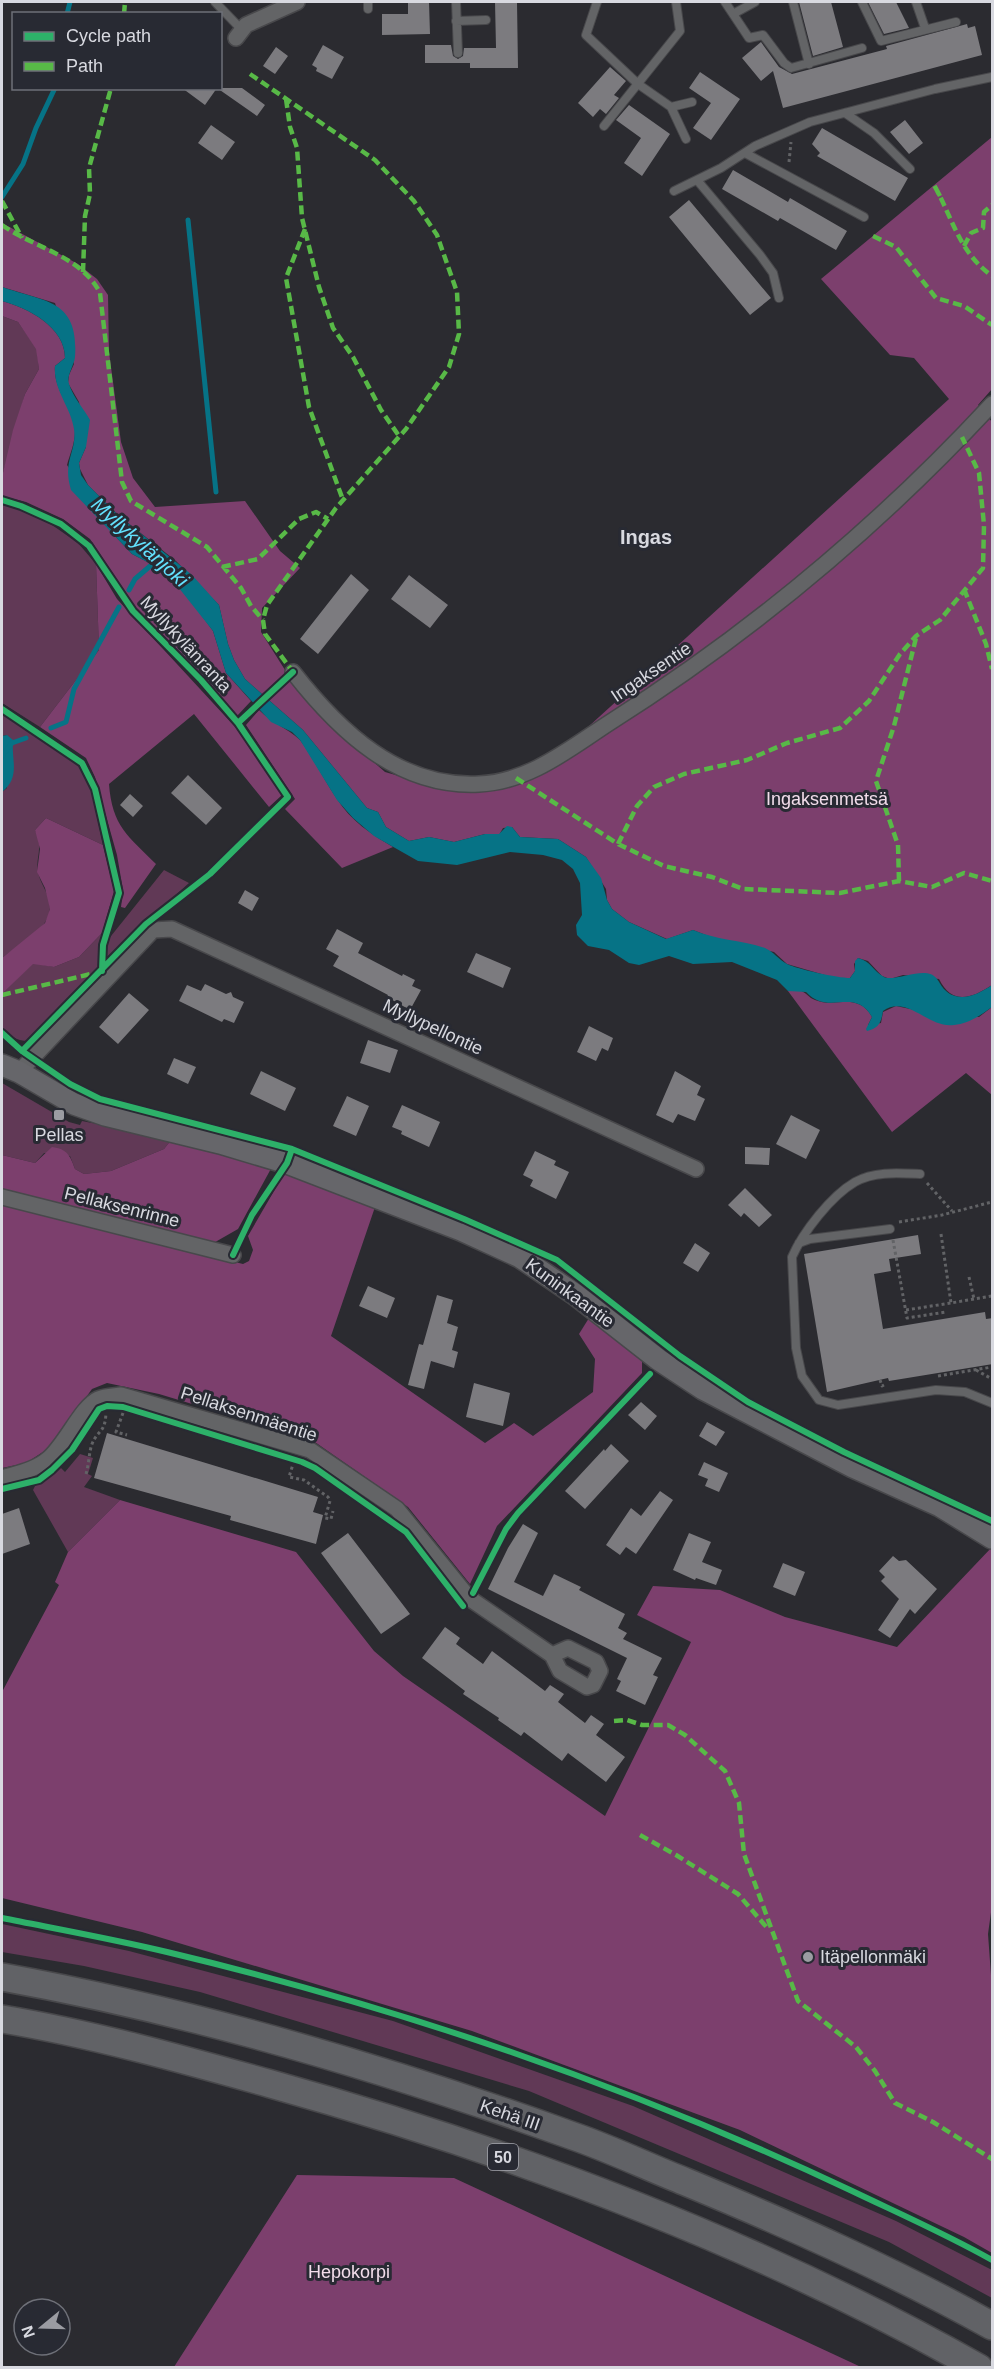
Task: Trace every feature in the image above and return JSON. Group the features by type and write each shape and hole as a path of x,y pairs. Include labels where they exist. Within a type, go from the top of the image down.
{"highway":[{"name":"Kehä III","path":"2,1977 181,2016 380,2070 575,2137 823,2241 993,2326"},
{"name":"50","path":"2,2019 181,2059 360,2109 540,2170 634,2205 731,2246 850,2300 979,2367"}],"main road":[{"name":"Kuninkaantie","path":"2,1053 10,1068 74,1104 105,1115 220,1143 287,1163 461,1230 520,1257 576,1295 659,1360 703,1389 853,1467 940,1506 993,1539"}],"street":[{"path":"239,34 246,25 297,2"},
{"name":"Ingaksentie","path":"292,672 325,711 367,749 400,768 433,779 479,784 516,778 571,748 655,694 732,640 807,581 946,453 993,404"},
{"name":"Myllypellontie","path":"10,1068 153,930 172,929 696,1169"},
{"name":"Pellaksenrinne","path":"2,1197 233,1255"},
{"name":"Pellaksenmäentie","path":"2,1478 30,1470 47,1460 61,1446 88,1406 98,1399 121,1395 310,1450 397,1509 472,1601 552,1655"}],"lane":[{"path":"215,2 239,34"},
{"path":"456,2 458,53"},
{"path":"597,2 586,35 638,84 671,107 686,139"},
{"path":"604,126 680,31 676,2"},
{"path":"725,2 749,38 763,35 784,63 791,68 862,48"},
{"path":"733,14 754,2"},
{"path":"794,2 809,64"},
{"path":"862,2 881,41 956,22"},
{"path":"915,2 925,28"},
{"path":"456,21 486,20"},
{"path":"674,191 793,129 935,89 993,77"},
{"path":"671,107 692,102"},
{"path":"845,113 874,133 910,169"},
{"path":"745,153 864,217"},
{"path":"697,180 773,273 779,298"},
{"path":"920,1174 886,1173 855,1181 821,1212 798,1244 792,1257 796,1348 802,1376 819,1400 838,1405 936,1390 965,1392 993,1403"},
{"path":"798,1244 810,1239 890,1229"}],"path":[{"path":"788,176 793,129"},
{"path":"920,1174 952,1211"},
{"path":"946,1311 907,1318 890,1229 894,1223 942,1215 993,1202"},
{"path":"941,1234 951,1303"},
{"path":"969,1277 974,1299"},
{"path":"906,1310 993,1296"},
{"path":"993,1367 976,1370 993,1379"},
{"path":"86,1474 91,1456 91,1445 105,1427 107,1406 99,1409"},
{"path":"127,1435 116,1432 123,1407 135,1410"},
{"path":"302,1462 291,1459 289,1477 304,1480 328,1497 330,1501 326,1518 331,1519 333,1511"}],"shaded area":[{"path":"2,316 18,322 37,349 39,369 25,394 2,477"},
{"path":"2,504 21,510 52,525 78,543 96,564 99,650 40,727 2,703"},
{"path":"2,714 78,765 91,789 103,845 46,818 35,830 39,842 38,872 50,903 48,916 38,930 24,943 2,958 2,792 7,788 7,735 2,736"},
{"path":"164,870 189,883 107,957 105,956 107,941"},
{"path":"102,933 98,948 98,970 28,1041 16,1039 7,1033 2,1027 2,994 33,963 54,967 79,957"},
{"path":"2,1083 69,1122 80,1125 82,1121 172,1139 164,1149 111,1171 84,1174 75,1169 70,1156 44,1153 35,1163 2,1155"},
{"path":"80,1454 93,1458 88,1474 92,1476 84,1487 120,1500 68,1552 33,1490 60,1467 65,1472"},
{"path":"2,1924 129,1951 393,2021 633,2106 896,2221 992,2270 992,2298 889,2242 529,2091 200,1992 84,1966 2,1952"}],"green space":[{"name":"Ingaksenmetsä","path":"992,137 992,389 978,405 992,422 992,985 977,994 963,997 950,993 939,979 903,975 890,979 882,976 868,961 858,958 854,964 855,971 850,978 835,978 787,964 774,952 711,937 693,930 667,939 629,922 612,909 607,900 606,889 586,857 558,839 520,837 512,827 503,828 499,835 485,834 454,842 429,837 409,841 386,827 378,812 367,808 303,730 245,679 228,644 219,605 176,561 118,515 88,485 79,463 86,447 79,402 68,383 74,364 55,303 2,287 2,223 78,264 97,279 108,295 109,352 121,442 133,478 155,507 245,501 280,551 300,568 262,608 261,632 285,670 337,730 385,772 448,790 497,789 577,737 949,399 914,358 890,355 821,279"},
{"path":"2,301 23,308 43,320 59,337 65,358 55,366 55,375 75,431 67,465 114,535 132,554 157,567 171,578 213,631 226,673 251,701 237,716 138,611 90,539 63,519 26,502 2,496 2,477 13,430 25,394 39,369 36,349 18,322 2,316"},
{"path":"96,564 117,599 236,728 282,795 269,807 194,714 109,784 114,810 123,829 156,864 125,908 121,907 123,890 117,855 95,777 86,758 40,727 99,650"},
{"path":"259,710 300,740 348,814 369,832 393,847 342,868 285,809 295,799 246,725"},
{"path":"46,818 103,845 114,891 102,933 79,957 54,967 33,964 2,994 2,958 45,923 50,909 45,888 37,872 40,849 35,830"},
{"path":"799,990 823,1002 846,1002 860,1005 872,1017 868,1025 881,1023 883,1012 896,1006 979,1017 992,1007 992,1095 966,1073 892,1132 788,991"},
{"path":"172,1139 273,1165 238,1229 210,1245 2,1192 2,1155 35,1163 52,1147 57,1148 67,1153 75,1169 84,1174 111,1171 164,1149"},
{"path":"285,1172 375,1207 331,1336 485,1443 514,1423 533,1436 593,1392 595,1359 579,1334 589,1318 642,1361 642,1373 497,1526 470,1584 408,1507 312,1440 159,1394 107,1383 92,1389 49,1448 26,1463 2,1468 2,1204 243,1264 249,1261 253,1250 248,1236"},
{"path":"120,1500 296,1552 374,1651 403,1676 605,1816 691,1642 637,1615 653,1586 720,1590 785,1617 897,1647 992,1547 992,1905 988,1934 992,1989 992,2253 964,2237 740,2130 472,2031 142,1932 2,1898 2,1692 59,1585 55,1582 68,1552"},
{"name":"Hepokorpi","path":"297,2175 454,2178 861,2367 174,2367"}],"water":[{"name":"Myllykylänjoki","path":"2,287 45,300 65,313 71,324 75,338 75,357 68,381 73,394 90,420 86,447 79,463 81,475 88,485 118,515 192,575 219,605 228,644 245,679 303,730 367,808 378,812 386,827 409,841 429,837 454,842 485,834 499,834 507,826 512,827 520,837 558,839 586,857 601,878 612,909 629,922 666,939 693,930 765,948 792,966 844,978 850,978 855,971 855,961 858,958 866,961 880,975 887,978 920,973 929,974 935,977 945,990 963,997 981,992 992,985 992,1007 969,1021 945,1025 909,1009 892,1007 883,1011 877,1027 867,1031 872,1017 865,1008 849,1002 823,1002 806,992 788,991 777,980 732,962 693,964 669,956 639,965 629,963 609,950 588,946 577,935 576,925 582,915 580,883 573,869 562,860 543,855 510,852 457,865 418,861 374,836 337,800 300,740 292,732 271,722 226,673 213,631 171,578 157,567 132,554 71,490 68,471 74,444 74,429 55,375 55,366 65,358 63,347 59,337 43,320 23,308 2,301"},
{"path":"7,735 13,740 14,768 8,786 2,792 2,736"}],"building":[{"path":"408,2 429,2 430,34 382,35 382,14 408,14"},
{"path":"495,2 517,2 518,68 470,68 470,63 425,63 425,45 451,45 453,56 458,59 463,56 464,48 496,48"},
{"path":"799,2 831,2 843,47 813,56"},
{"path":"868,2 896,2 909,28 884,34"},
{"path":"967,24 968,28 975,26 982,55 783,108 773,71 761,81 742,58 761,42 779,67 792,74 887,49 886,46"},
{"path":"323,45 344,57 332,79 316,71 317,68 312,65"},
{"path":"276,47 288,56 275,74 263,66"},
{"path":"610,67 626,81 614,95 619,98 606,114 600,109 593,117 578,103"},
{"path":"700,72 740,99 711,140 693,128 711,103 689,88"},
{"path":"242,88 265,105 257,116 220,90"},
{"path":"185,90 216,90 205,105"},
{"path":"629,105 670,134 642,176 624,163 641,138 616,120"},
{"path":"905,120 923,143 909,154 890,132"},
{"path":"211,125 235,142 222,160 198,143"},
{"path":"822,128 908,178 895,201 817,156 820,153 812,144"},
{"path":"733,170 788,202 790,198 847,231 836,250 722,189"},
{"path":"689,200 771,298 750,315 669,217"},
{"path":"351,574 369,590 318,654 300,639"},
{"path":"409,575 448,605 430,628 391,599"},
{"path":"188,775 222,808 206,825 171,793"},
{"path":"130,794 143,806 133,817 120,805"},
{"path":"245,890 259,898 252,911 238,903"},
{"path":"337,929 363,943 358,953 402,976 403,974 415,980 412,986 421,990 410,1010 387,997 388,995 333,966 339,956 326,949"},
{"path":"476,953 511,968 503,988 467,972"},
{"path":"205,984 226,994 231,992 233,997 244,1002 234,1023 224,1019 222,1022 179,1001 187,985 201,991"},
{"path":"129,993 149,1010 118,1044 99,1027"},
{"path":"589,1026 613,1038 608,1051 602,1048 596,1061 577,1052"},
{"path":"368,1040 398,1050 390,1073 360,1063"},
{"path":"174,1058 196,1067 188,1084 167,1074"},
{"path":"261,1071 296,1088 285,1111 250,1094"},
{"path":"675,1071 701,1086 697,1095 705,1099 695,1121 678,1114 673,1123 656,1115"},
{"path":"347,1096 369,1106 356,1136 333,1126"},
{"path":"402,1105 440,1122 429,1147 401,1134 402,1131 392,1127"},
{"path":"791,1115 820,1130 806,1159 776,1144"},
{"path":"745,1147 770,1148 769,1165 745,1164"},
{"path":"535,1151 556,1161 554,1165 569,1172 556,1199 530,1186 533,1180 523,1175"},
{"path":"745,1188 772,1215 759,1227 744,1213 741,1217 728,1205"},
{"path":"918,1235 921,1254 889,1259 891,1271 874,1274 883,1329 985,1312 986,1319 993,1318 993,1364 889,1381 888,1378 827,1392 804,1254"},
{"path":"695,1243 710,1253 698,1272 683,1263"},
{"path":"368,1286 395,1298 387,1318 359,1306"},
{"path":"437,1295 453,1300 447,1323 458,1327 452,1350 458,1352 454,1368 431,1361 424,1389 408,1385 419,1344 423,1345"},
{"path":"474,1383 510,1393 503,1426 466,1417"},
{"path":"641,1402 657,1416 645,1430 628,1415"},
{"path":"707,1422 725,1432 716,1446 699,1436"},
{"path":"107,1433 318,1497 313,1512 323,1515 316,1544 230,1520 231,1516 94,1478"},
{"path":"611,1444 629,1461 585,1509 565,1491"},
{"path":"704,1462 728,1473 719,1492 705,1486 708,1479 698,1475"},
{"path":"660,1491 673,1500 636,1554 626,1547 620,1555 606,1545 631,1508 641,1516"},
{"path":"19,1508 30,1544 2,1554 2,1514"},
{"path":"523,1524 538,1533 514,1582 543,1596 554,1574 581,1587 579,1590 625,1614 618,1628 627,1633 623,1639 662,1658 653,1675 658,1677 645,1705 616,1691 621,1681 617,1679 627,1658 488,1589 508,1548"},
{"path":"348,1533 410,1614 381,1634 321,1553"},
{"path":"689,1533 711,1542 702,1562 722,1570 716,1585 696,1578 695,1580 673,1570"},
{"path":"893,1556 899,1561 906,1560 937,1589 915,1614 910,1609 890,1638 878,1630 899,1599 881,1581 885,1577 879,1571"},
{"path":"783,1563 805,1572 795,1596 773,1587"},
{"path":"445,1627 460,1638 456,1644 483,1664 492,1651 545,1691 550,1685 564,1694 558,1702 585,1723 591,1715 604,1724 596,1735 625,1757 606,1782 568,1753 562,1761 524,1732 521,1736 463,1694 465,1691 422,1658"}],"waterway":[{"path":"68,12 70,2"},
{"path":"2,197 23,164 36,128 54,90"},
{"path":"188,220 216,492"},
{"name":"Myllykylänjoki","path":"129,590 135,579 156,561"},
{"path":"51,728 66,722 74,689 119,607"},
{"path":"2,756 12,743 26,738"}],"marked path":[{"path":"124,12 125,2"},
{"path":"250,74 375,160 414,201 437,235 457,292 459,334 449,367 406,429 336,508 267,605 263,620 265,634 293,672"},
{"path":"83,272 85,216 90,194 89,168 110,90"},
{"path":"286,99 290,127 297,148 302,218 319,287 333,328 353,357 381,410 399,436"},
{"path":"940,196 934,185 964,246 981,267 992,276"},
{"path":"2,201 22,238"},
{"path":"964,246 971,233 983,228 984,212 992,205"},
{"path":"2,225 56,253 92,280 100,293 122,482 131,501 207,547 241,588 251,606 263,620"},
{"path":"305,229 286,278 309,407 343,500"},
{"path":"873,236 896,247 936,298 964,306 992,325"},
{"path":"618,844 637,806 654,787 684,774 747,760 787,743 840,728 869,701 900,654 916,636 940,620 983,568 984,525 979,473 962,437"},
{"path":"222,567 258,559 299,519 316,512 328,519"},
{"path":"964,589 986,644 992,669"},
{"path":"899,881 898,845 876,781 894,726 916,638"},
{"path":"516,778 618,844 664,866 712,877 743,889 840,893 899,881 932,887 964,873 992,881"},
{"path":"2,995 95,973"},
{"path":"614,1721 627,1720 642,1725 668,1725 685,1735 725,1771 739,1803 744,1854 798,2001 856,2047 875,2071 895,2103 933,2122 992,2159"},
{"path":"640,1835 738,1894 769,1930"}],"cycle path":[{"name":"Myllykylänranta","path":"2,500 61,524 89,546 133,611 201,680 238,723"},
{"path":"22,1051 146,924 210,874 288,797 238,723 293,672"},
{"path":"2,709 82,763 95,789 119,893 103,945 102,971"},
{"path":"2,1033 22,1051 70,1084 100,1099 292,1149 464,1219 557,1260 680,1356 748,1402 844,1452 992,1521"},
{"path":"233,1255 252,1215 287,1163 292,1149"},
{"path":"473,1593 506,1529 518,1513 650,1374"},
{"path":"2,1489 39,1480 72,1450 99,1409 107,1406 123,1407 315,1468 406,1532 463,1606"},
{"path":"2,1918 147,1947 255,1974 342,1998 515,2053 600,2084 768,2152 922,2224 992,2260"}],"place":[{"name":"Pellas","path":"59,1115"},
{"name":"Itäpellonmäki","path":"808,1957"}],"district":[{"name":"Ingas","path":"646,537"}]}
